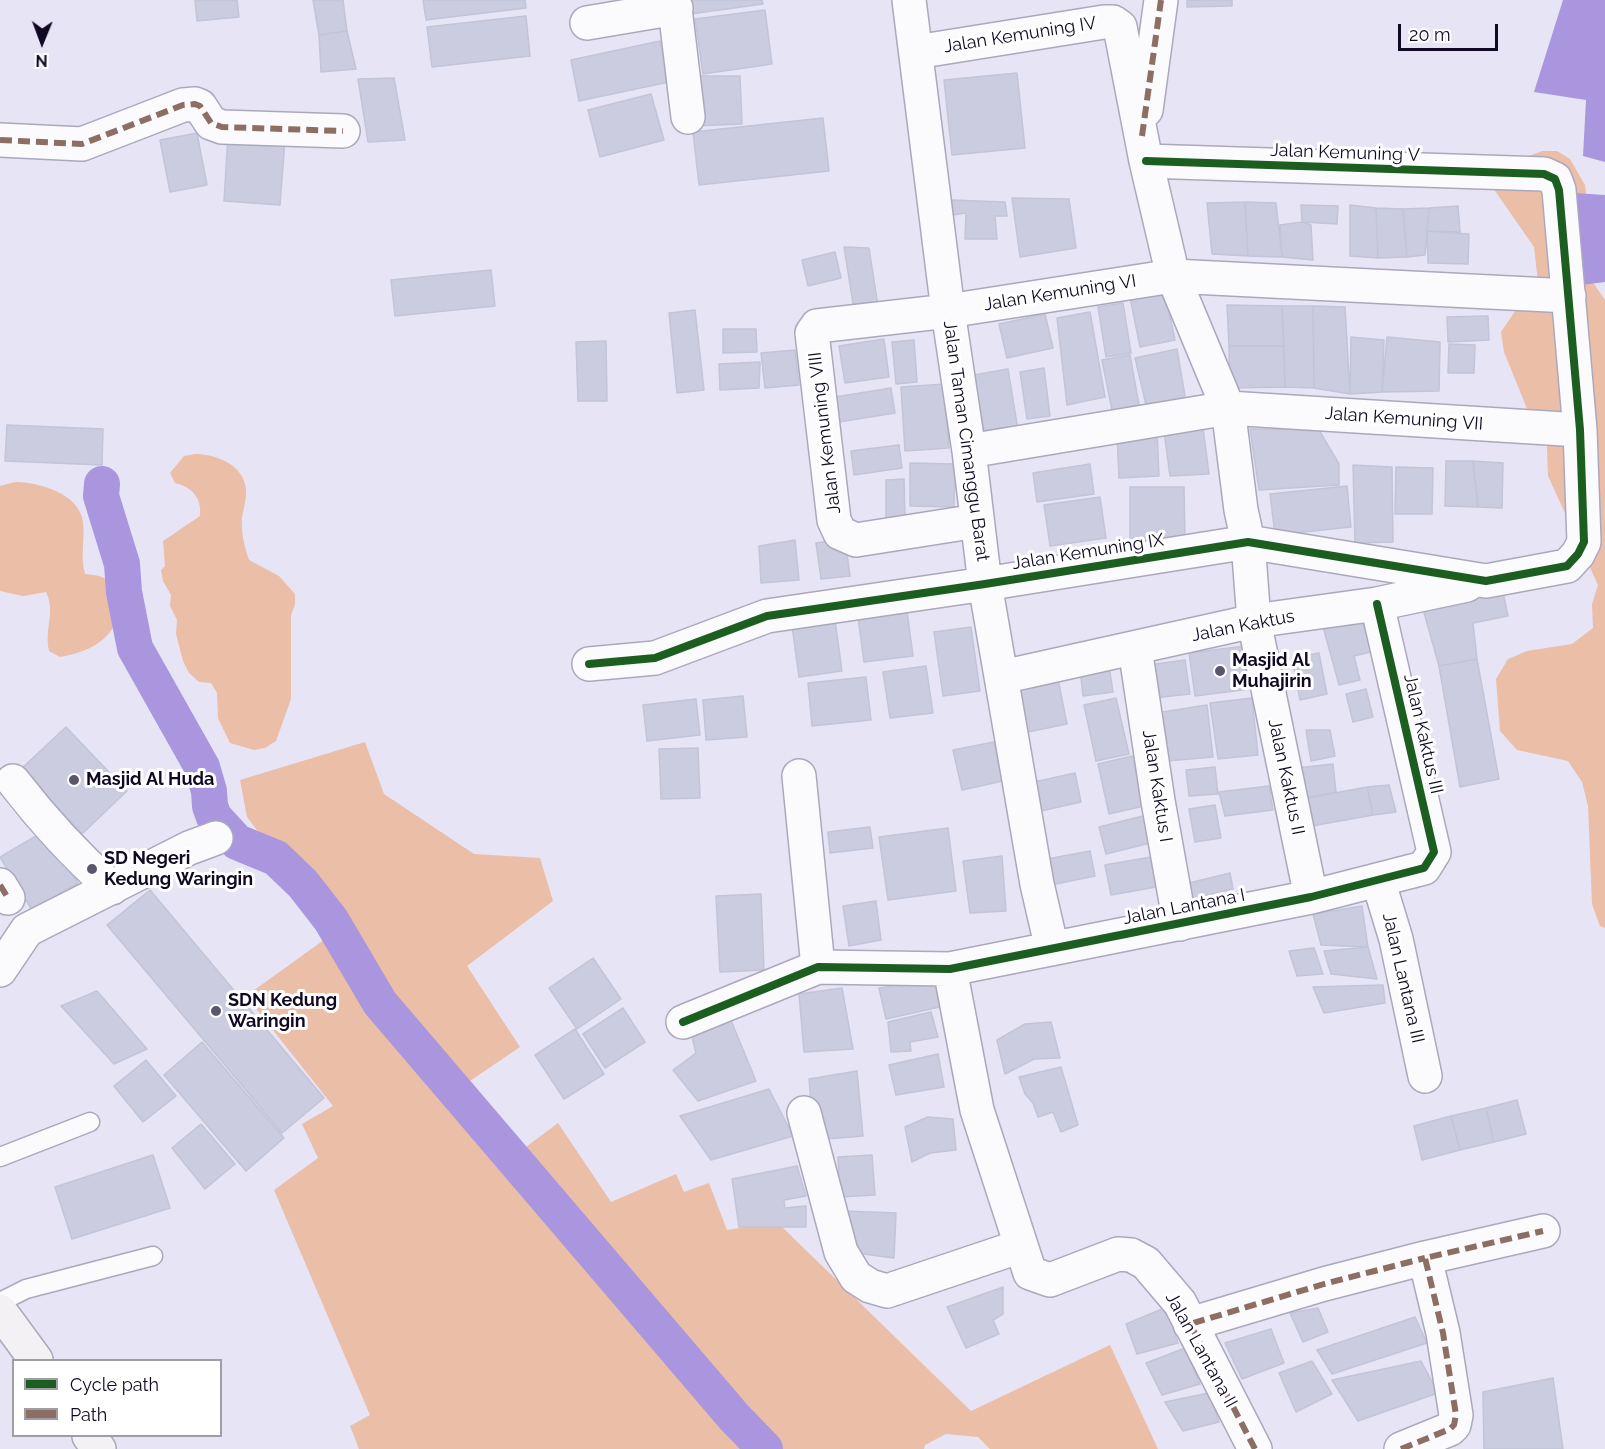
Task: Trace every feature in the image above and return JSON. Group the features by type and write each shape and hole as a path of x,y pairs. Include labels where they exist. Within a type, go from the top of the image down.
{"street":[{"name":"Jalan Taman Cimanggu Barat","path":"909,0 985,584 1037,884 1052,950"},
{"path":"1144,148 1161,0"},
{"path":"587,23 675,4 688,117"},
{"name":"Jalan Kemuning IV","path":"916,52 1104,22 1113,22 1120,27 1173,276"},
{"path":"0,140 82,144 164,111 191,104 200,106 211,123 222,128 343,131"},
{"name":"Jalan Kemuning V","path":"1144,148 1544,174 1555,179 1559,190 1569,296"},
{"path":"1228,408 1173,276 1569,296 1580,430"},
{"name":"Jalan Kemuning VI","path":"948,311 1173,276"},
{"name":"Jalan Kemuning VIII","path":"948,311 823,324 817,326 812,333 834,520 840,533 856,540 977,521"},
{"name":"Jalan Kemuning VII","path":"969,452 1228,408 1580,430"},
{"name":"Jalan Kaktus II","path":"1228,408 1241,510 1248,542 1254,621 1311,897"},
{"name":"Jalan Kemuning IX","path":"589,664 655,658 767,616 1248,542 1486,581 1567,566 1578,554 1584,542 1580,430"},
{"name":"Jalan Kaktus","path":"1002,677 1254,621 1377,604 1486,581"},
{"name":"Jalan Kaktus III","path":"1377,604 1434,852 1424,868"},
{"name":"Jalan Kaktus I","path":"1135,648 1158,801 1180,924"},
{"path":"683,1022 818,967 799,776"},
{"path":"13,781 41,818 79,859 112,888"},
{"path":"0,970 27,930 189,848 216,838"},
{"name":"Jalan Lantana I","path":"818,967 950,969 1311,897 1424,868"},
{"name":"Jalan Lantana III","path":"1378,880 1396,939 1425,1076"},
{"name":"Jalan Lantana II","path":"950,969 977,1110 1030,1273 1050,1280 1118,1254 1131,1255 1146,1263 1176,1297 1255,1449"},
{"path":"804,1113 841,1252 856,1277 870,1286 887,1291 1021,1246"},
{"path":"1190,1324 1324,1284 1543,1231"},
{"path":"1401,1449 1450,1429 1454,1425 1456,1415 1443,1333 1425,1258"},
{"path":"0,1311 35,1359"},
{"path":"90,1437 99,1449"}],"lane":[{"path":"0,1157 90,1122"},
{"path":"0,1302 26,1289 153,1256"}],"shaded area":[{"path":"1563,0 1605,0 1605,162 1583,156 1586,100 1534,92"},
{"path":"1542,151 1557,151 1570,159 1585,185 1587,201 1585,271 1605,300 1605,928 1600,926 1592,904 1588,806 1582,782 1568,761 1517,750 1500,731 1496,679 1508,659 1527,651 1572,644 1593,628 1592,604 1598,585 1548,476 1546,421 1530,416 1504,352 1501,332 1530,289 1538,282 1534,247 1493,188 1496,169"},
{"path":"1574,193 1605,195 1605,282 1581,285"},
{"path":"195,454 218,458 238,470 246,488 242,528 249,560 279,576 295,594 295,605 291,615 291,699 276,741 265,748 254,750 230,743 218,718 217,693 211,683 199,682 189,673 183,661 176,634 177,620 170,606 171,595 163,581 161,570 165,566 163,541 200,516 195,494 175,483 170,473 184,456"},
{"path":"15,482 35,484 57,491 74,504 83,522 85,574 107,579 114,588 117,610 113,627 105,638 88,649 60,657 49,651 50,607 46,592 23,596 0,591 0,486"},
{"path":"365,742 384,794 474,854 540,858 553,901 467,966 520,1047 458,1089 514,1156 558,1123 611,1202 676,1174 684,1192 709,1183 727,1230 777,1222 971,1411 1110,1345 1158,1449 990,1449 978,1437 946,1434 925,1445 924,1449 359,1449 350,1426 370,1415 274,1190 318,1158 302,1124 333,1106 246,996 335,932 247,817 240,780"}],"building":[{"path":"195,0 237,0 239,17 197,21"},
{"path":"313,0 343,0 347,31 319,35"},
{"path":"423,0 525,0 526,8 426,20"},
{"path":"681,0 762,0 763,4 683,15"},
{"path":"1187,0 1232,0 1232,6 1187,7"},
{"path":"765,10 772,64 703,74 695,19"},
{"path":"526,16 530,56 432,67 427,27"},
{"path":"347,31 356,69 321,72 319,35"},
{"path":"660,41 669,82 579,101 571,60"},
{"path":"1017,73 1025,148 952,155 944,80"},
{"path":"694,76 740,76 742,124 696,126"},
{"path":"394,78 405,140 368,142 358,79"},
{"path":"651,94 664,140 600,157 588,110"},
{"path":"823,118 829,171 699,185 693,132"},
{"path":"197,133 207,185 170,192 160,140"},
{"path":"228,135 285,139 280,205 224,201"},
{"path":"1012,198 1069,199 1076,248 1020,257"},
{"path":"952,200 1005,202 1007,216 995,216 997,239 965,239 966,213 952,215"},
{"path":"1245,202 1276,203 1282,257 1248,256"},
{"path":"1245,202 1248,256 1212,254 1207,203"},
{"path":"1301,205 1338,206 1337,224 1302,222"},
{"path":"1350,205 1376,208 1378,258 1350,256"},
{"path":"1458,206 1460,232 1427,231 1429,208"},
{"path":"1376,208 1403,209 1407,257 1378,258"},
{"path":"1429,208 1425,255 1407,257 1403,209"},
{"path":"1302,222 1311,225 1313,260 1282,257 1280,225"},
{"path":"1427,231 1469,234 1468,264 1428,263"},
{"path":"844,247 869,248 878,306 854,310"},
{"path":"835,252 841,278 808,286 802,260"},
{"path":"491,270 495,306 395,316 391,280"},
{"path":"1164,290 1175,340 1140,347 1130,297"},
{"path":"1123,303 1131,353 1106,357 1098,307"},
{"path":"1227,305 1282,306 1284,346 1229,346"},
{"path":"1282,306 1313,306 1314,388 1285,387"},
{"path":"1313,306 1345,307 1350,394 1314,388"},
{"path":"695,310 704,390 677,393 669,313"},
{"path":"1090,312 1105,397 1067,405 1057,318"},
{"path":"1045,314 1053,348 1007,358 999,324"},
{"path":"1488,316 1489,340 1448,342 1447,317"},
{"path":"723,329 756,329 757,352 723,353"},
{"path":"1351,337 1384,340 1382,392 1350,394"},
{"path":"1387,337 1440,342 1439,391 1382,392"},
{"path":"884,339 889,377 845,383 839,346"},
{"path":"914,340 917,382 896,384 892,342"},
{"path":"606,341 607,401 578,401 576,342"},
{"path":"1449,344 1475,345 1474,373 1448,373"},
{"path":"1229,346 1284,346 1285,387 1230,388"},
{"path":"1177,349 1186,402 1147,409 1135,358"},
{"path":"795,350 799,385 765,388 761,353"},
{"path":"1130,355 1139,405 1112,410 1102,360"},
{"path":"760,362 759,388 720,390 719,364"},
{"path":"1044,368 1050,416 1027,419 1020,372"},
{"path":"1008,369 1018,430 985,436 974,375"},
{"path":"945,384 949,448 905,451 901,387"},
{"path":"891,388 895,413 839,422 835,397"},
{"path":"1202,420 1209,474 1170,476 1163,424"},
{"path":"7,425 103,429 102,465 5,461"},
{"path":"1250,429 1319,430 1339,464 1339,485 1259,490"},
{"path":"1157,431 1159,476 1119,478 1117,433"},
{"path":"899,445 902,468 854,475 851,451"},
{"path":"1446,461 1473,461 1478,507 1445,506"},
{"path":"1473,461 1503,463 1502,508 1478,507"},
{"path":"910,463 955,464 954,507 910,506"},
{"path":"1090,464 1094,494 1037,502 1033,473"},
{"path":"1353,465 1392,467 1393,542 1355,543"},
{"path":"1396,467 1433,468 1432,514 1395,514"},
{"path":"904,479 905,519 886,519 886,480"},
{"path":"1347,486 1351,527 1275,535 1270,494"},
{"path":"1130,487 1184,487 1185,540 1130,540"},
{"path":"1100,497 1106,538 1050,546 1044,505"},
{"path":"845,539 850,576 821,579 816,543"},
{"path":"795,540 799,580 761,583 759,546"},
{"path":"1503,592 1508,616 1473,623 1477,659 1439,666 1423,609"},
{"path":"907,611 913,656 864,662 858,617"},
{"path":"1361,613 1371,652 1354,656 1360,680 1339,685 1322,623"},
{"path":"835,620 842,671 799,677 792,626"},
{"path":"971,627 980,691 943,696 934,632"},
{"name":"Masjid Al Muhajirin","path":"1245,646 1250,689 1195,696 1189,653"},
{"path":"1319,653 1327,694 1300,700 1292,658"},
{"path":"1477,659 1499,779 1460,787 1439,666"},
{"path":"1185,660 1190,694 1154,698 1149,665"},
{"path":"1109,665 1113,692 1083,696 1080,669"},
{"path":"926,666 933,713 890,718 883,672"},
{"path":"866,677 871,720 812,726 808,683"},
{"path":"1058,679 1067,724 1023,733 1014,688"},
{"path":"1366,689 1373,717 1353,722 1346,694"},
{"path":"743,696 747,737 706,740 703,700"},
{"path":"1116,698 1129,754 1096,761 1084,705"},
{"path":"1252,698 1258,755 1218,759 1210,703"},
{"path":"696,699 700,735 647,741 643,705"},
{"path":"1207,705 1213,757 1167,761 1162,712"},
{"name":"Masjid Al Huda","path":"66,727 127,791 82,834 21,769"},
{"path":"1306,730 1330,730 1335,756 1311,761"},
{"path":"994,742 1003,781 962,790 953,750"},
{"path":"698,748 700,798 661,799 659,749"},
{"path":"1132,756 1144,806 1109,814 1098,764"},
{"path":"1333,764 1336,792 1302,799 1297,768"},
{"path":"1215,767 1218,794 1189,796 1186,770"},
{"path":"1075,773 1081,802 1041,811 1034,782"},
{"path":"1389,785 1396,812 1373,815 1367,787"},
{"path":"1269,786 1273,810 1225,816 1219,792"},
{"path":"1367,787 1373,815 1312,826 1302,799"},
{"path":"1215,805 1221,838 1195,842 1189,809"},
{"path":"1143,816 1150,843 1106,854 1099,827"},
{"path":"870,827 873,848 830,853 828,832"},
{"path":"948,828 956,891 888,900 879,837"},
{"path":"46,830 78,883 32,910 0,857"},
{"path":"1090,851 1095,876 1051,885 1047,859"},
{"path":"1002,856 1006,911 970,913 963,861"},
{"path":"1151,857 1156,887 1111,895 1105,865"},
{"path":"1230,873 1233,889 1191,899 1189,883"},
{"name":"SDN Kedung Waringin","path":"150,890 324,1098 282,1133 107,925"},
{"path":"761,894 764,970 720,972 716,896"},
{"path":"876,901 881,940 849,946 843,906"},
{"path":"1362,906 1368,947 1321,945 1313,914"},
{"path":"1368,947 1377,979 1331,974 1324,951"},
{"path":"1314,948 1323,974 1297,976 1289,951"},
{"path":"593,958 621,999 577,1029 549,988"},
{"path":"936,980 944,1006 886,1019 879,988"},
{"path":"1383,985 1385,1003 1324,1013 1313,987"},
{"path":"842,988 853,1049 804,1052 799,994"},
{"path":"97,991 147,1049 114,1064 61,1006"},
{"path":"623,1008 645,1042 605,1068 583,1034"},
{"path":"931,1012 938,1037 910,1042 911,1051 891,1052 888,1022"},
{"path":"730,1018 756,1081 698,1101 673,1070 696,1053 692,1037"},
{"path":"1051,1022 1060,1058 1034,1059 1005,1074 997,1040 1025,1024"},
{"path":"575,1029 604,1074 564,1099 535,1055"},
{"path":"202,1042 284,1138 246,1171 164,1075"},
{"path":"938,1054 944,1087 896,1095 889,1065"},
{"path":"146,1060 176,1096 143,1122 114,1086"},
{"path":"1061,1067 1078,1125 1061,1132 1053,1112 1038,1117 1033,1103 1025,1094 1019,1077"},
{"path":"857,1071 863,1136 814,1140 809,1079"},
{"path":"769,1089 793,1136 711,1160 680,1116"},
{"path":"1517,1100 1526,1134 1494,1142 1486,1108"},
{"path":"1486,1108 1494,1142 1460,1150 1451,1116"},
{"path":"1451,1116 1460,1150 1422,1160 1414,1126"},
{"path":"928,1117 953,1119 956,1150 930,1153 912,1162 905,1127"},
{"path":"201,1124 235,1164 205,1189 172,1148"},
{"path":"153,1155 170,1208 72,1239 55,1187"},
{"path":"872,1155 875,1195 840,1197 838,1157"},
{"path":"797,1166 806,1196 784,1200 785,1208 806,1206 806,1227 739,1227 732,1179"},
{"path":"845,1211 896,1213 894,1258 855,1253"},
{"path":"1003,1287 1003,1314 993,1320 999,1334 966,1348 947,1307"},
{"path":"1167,1307 1178,1343 1137,1354 1126,1324"},
{"path":"1318,1308 1328,1332 1303,1342 1290,1313"},
{"path":"1415,1317 1427,1343 1332,1374 1317,1350"},
{"path":"1271,1329 1284,1363 1242,1379 1225,1343"},
{"path":"1185,1348 1200,1384 1162,1395 1146,1363"},
{"path":"1312,1361 1332,1394 1296,1412 1279,1373"},
{"path":"1421,1361 1438,1393 1358,1421 1332,1380"},
{"path":"1553,1378 1563,1449 1484,1449 1483,1392"},
{"path":"1209,1393 1219,1422 1183,1431 1165,1402"}],"waterway":[{"path":"102,484 101,496 122,564 124,592 135,648 202,767 214,817 237,842 276,858 303,884 331,920 380,1003 734,1417 765,1449"}],"marked path":[{"path":"1142,136 1161,0"},
{"path":"0,140 82,144 183,105 195,104 200,106 211,123 222,127 343,131"},
{"path":"0,885 8,898"},
{"path":"1401,1449 1450,1429 1454,1425 1456,1415 1443,1333 1425,1258 1543,1231"},
{"path":"1255,1449 1190,1324 1324,1284 1425,1258"}],"cycle path":[{"path":"589,664 655,658 767,616 1248,542 1486,581 1567,566 1578,554 1584,542 1580,430 1559,190 1555,179 1544,174 1146,161"},
{"path":"683,1022 818,967 950,969 1311,897 1424,868 1434,852 1377,604"}],"place":[{"name":"Masjid Al Muhajirin","path":"1220,671"},
{"name":"Masjid Al Huda","path":"74,780"},
{"name":"SD Negeri Kedung Waringin","path":"92,869"},
{"name":"SDN Kedung Waringin","path":"216,1011"}]}
